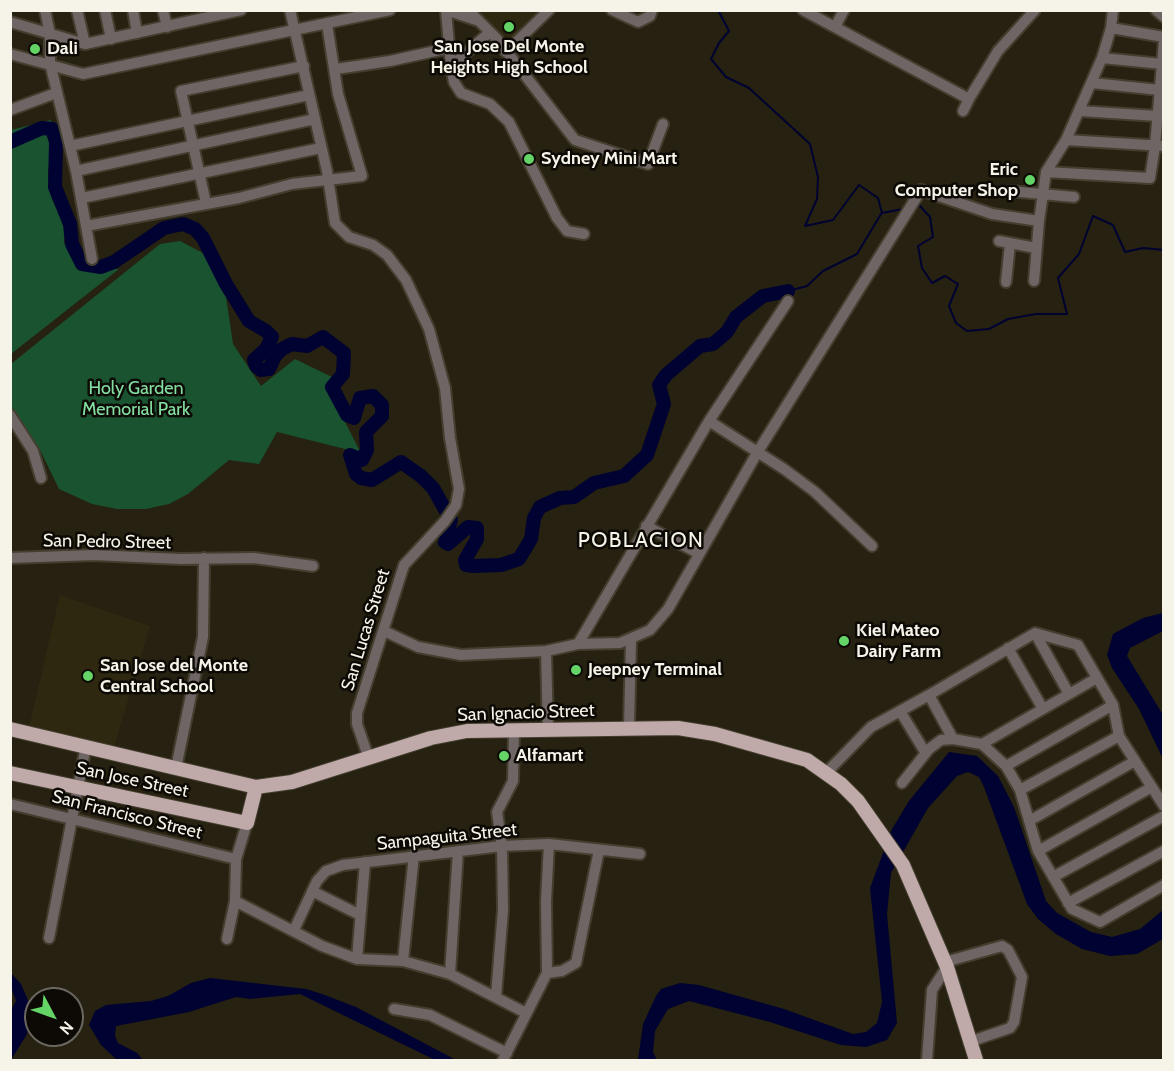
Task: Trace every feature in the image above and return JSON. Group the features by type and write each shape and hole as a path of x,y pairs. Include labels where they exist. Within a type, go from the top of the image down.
{"main road":[{"name":"San Ignacio Street","path":"10,729 256,786 282,785 452,733 514,730 678,728 715,734 807,760 827,772 852,795 880,829 903,865 946,965 976,1060"},
{"name":"San Jose Street","path":"10,773 247,823"},
{"path":"247,823 256,786"}],"street":[{"path":"45,10 50,34 50,63 82,198 92,259"},
{"path":"77,10 85,44"},
{"path":"105,10 111,39"},
{"path":"133,10 137,33"},
{"path":"163,10 167,27"},
{"path":"10,22 85,44 241,10"},
{"name":"San Lucas Street","path":"290,10 304,66 335,223 349,237 373,245 390,259 406,280 429,329 446,388 450,438 459,489 449,515 404,565 357,713 357,724 369,759"},
{"path":"10,54 50,63 83,74 295,32 390,10"},
{"path":"468,10 490,32 575,140 648,164 663,124"},
{"path":"506,52 549,10"},
{"path":"612,10 638,22 650,16 652,10"},
{"path":"803,10 969,99"},
{"path":"835,27 844,10"},
{"path":"963,111 998,51 1035,10"},
{"path":"1034,281 1046,172 1066,140 1092,83 1112,28 1113,10"},
{"path":"1156,10 1164,17"},
{"path":"477,20 446,11 454,82 461,93 490,104 509,122 556,218 567,231 584,234"},
{"path":"86,226 326,179 362,176 338,94 336,69 327,24"},
{"path":"1046,172 1150,178 1159,146 1158,116 1164,39 1112,28"},
{"path":"451,66 490,32"},
{"path":"336,69 390,61 449,48"},
{"path":"1102,58 1162,64"},
{"path":"206,203 181,91 304,66"},
{"path":"1092,83 1160,90"},
{"path":"10,110 56,93"},
{"path":"70,146 309,95"},
{"path":"1080,111 1158,116"},
{"path":"76,171 315,119"},
{"path":"1066,140 1159,146"},
{"path":"82,198 321,148"},
{"path":"384,631 418,647 461,655 546,651 578,644 620,643 650,630 660,620 757,453 921,190 992,214 1039,221"},
{"path":"1010,191 1074,197"},
{"path":"1006,282 1004,243 1036,248"},
{"path":"578,644 709,421 788,301"},
{"path":"10,415 33,451 40,478"},
{"path":"709,421 815,492 873,546"},
{"path":"646,526 698,553"},
{"name":"San Pedro Street","path":"10,558 94,555 270,559 313,566"},
{"path":"176,768 203,637 204,558"},
{"path":"1035,633 1069,694"},
{"path":"827,772 871,727 1035,633 1078,645 1113,705 1119,736 1164,806"},
{"path":"629,728 631,640"},
{"path":"1008,648 1043,709"},
{"path":"546,651 548,731"},
{"path":"982,744 1097,678"},
{"path":"929,695 953,739"},
{"path":"1006,766 1113,705"},
{"path":"900,711 925,753"},
{"path":"496,996 503,910 502,846 497,812 513,781 514,730"},
{"path":"1020,790 1119,736"},
{"path":"902,783 925,753 941,740 953,739 982,744 1006,766 1020,790 1038,851 1072,909 1100,922 1164,885"},
{"path":"49,938 76,787 86,746"},
{"path":"1029,821 1136,761"},
{"path":"1038,851 1152,787"},
{"name":"San Francisco Street","path":"10,804 236,859"},
{"path":"1053,877 1164,816"},
{"path":"227,939 235,901 236,859 247,823"},
{"path":"394,1009 430,1015 505,1057 547,973 546,901 549,843"},
{"name":"Sampaguita Street","path":"294,930 321,875 333,867 414,855 549,843 640,854"},
{"path":"547,973 562,971 576,963 599,850"},
{"path":"450,974 458,851"},
{"path":"1068,903 1164,851"},
{"path":"403,961 414,855"},
{"path":"357,959 365,862"},
{"path":"312,891 360,915"},
{"path":"235,901 322,946 357,959 403,961 450,974 526,1013"},
{"path":"927,1060 932,990 946,965 1002,946 1008,950 1022,977 1014,1022 1010,1028 969,1042"}],"shaded area":[{"name":"San Jose Del Monte Heights High School","path":"475,11 544,11 509,44"},
{"name":"San Jose del Monte Central School","path":"60,595 150,626 114,747 29,727"},
{"path":"1163,613 1163,631 1130,648 1127,656 1163,715 1163,759 1139,709 1112,668 1107,655 1113,634 1143,618"},
{"path":"949,752 977,756 998,776 1014,807 1046,901 1057,913 1091,932 1112,937 1140,929 1163,910 1163,939 1137,954 1110,956 1082,949 1056,934 1038,919 1027,904 984,787 979,777 968,772 957,776 928,808 891,873 887,914 897,1023 887,1040 866,1047 841,1045 770,1022 689,1001 668,1009 655,1031 653,1052 657,1060 638,1060 643,1024 656,996 661,989 680,983 699,985 784,1009 853,1034 866,1032 877,1023 882,1002 870,888 892,829 909,801"},
{"path":"11,973 24,991 24,1039 11,1060 11,1010 16,1001 11,987"},
{"path":"210,978 306,989 322,994 356,1007 456,1060 435,1060 300,994 250,999 236,997 189,1012 116,1026 115,1036 118,1043 137,1053 143,1060 117,1060 101,1045 89,1025 95,1011 106,1005 151,1001 168,996 191,983"}],"green space":[{"path":"51,120 53,142 48,172 52,199 58,211 67,218 64,243 80,268 119,269 11,354 11,130"},
{"name":"Holy Garden Memorial Park","path":"180,241 203,253 225,290 233,344 261,386 295,359 332,377 329,391 361,453 277,432 259,464 229,460 188,494 169,504 146,509 117,509 92,504 59,489 40,450 11,407 11,364 160,244"}],"waterway":[{"path":"718,10 729,31 719,43 711,59 726,77 749,88 810,144 818,177 817,199 805,226 833,220 859,185 878,198 882,213 903,209"},
{"path":"10,142 42,128 52,129 56,142 55,187 70,224 72,244 82,264 101,267 114,262 164,228 183,224 195,229 203,238 226,284 249,321 272,337 266,349 254,360 256,366 261,370 269,369 275,356 282,349 292,344 307,346 323,337 344,353 343,374 332,387 347,415 354,418 360,398 373,396 382,405 382,416 366,432 367,450 362,460 350,455 356,474 361,478 372,480 401,462 421,476 433,488 451,520 445,542 448,544 468,527 477,528 477,539 465,560 466,565 501,565 519,559 531,539 534,518 540,507 560,498 574,497 594,483 624,476 647,455 664,404 659,385 666,375 700,346 713,344 727,332 736,317 763,296 788,291"},
{"path":"915,207 920,206 930,217 933,237 918,246 922,268 932,283 945,276 958,284 949,306 956,323 967,331 989,329 1008,319 1036,314 1067,314 1058,278 1079,254 1093,216 1113,225 1125,252 1143,248 1164,250"},
{"path":"788,291 807,286 823,271 857,254 881,214"}],"place":[{"name":"San Jose Del Monte Heights High School","path":"509,27"},
{"name":"Dali","path":"35,49"},
{"name":"Sydney Mini Mart","path":"529,159"},
{"name":"Eric Computer Shop","path":"1030,180"},
{"name":"Kiel Mateo Dairy Farm","path":"844,641"},
{"name":"Jeepney Terminal","path":"576,670"},
{"name":"San Jose del Monte Central School","path":"88,676"},
{"name":"Alfamart","path":"504,756"}],"district":[{"name":"POBLACION","path":"641,541"}]}
